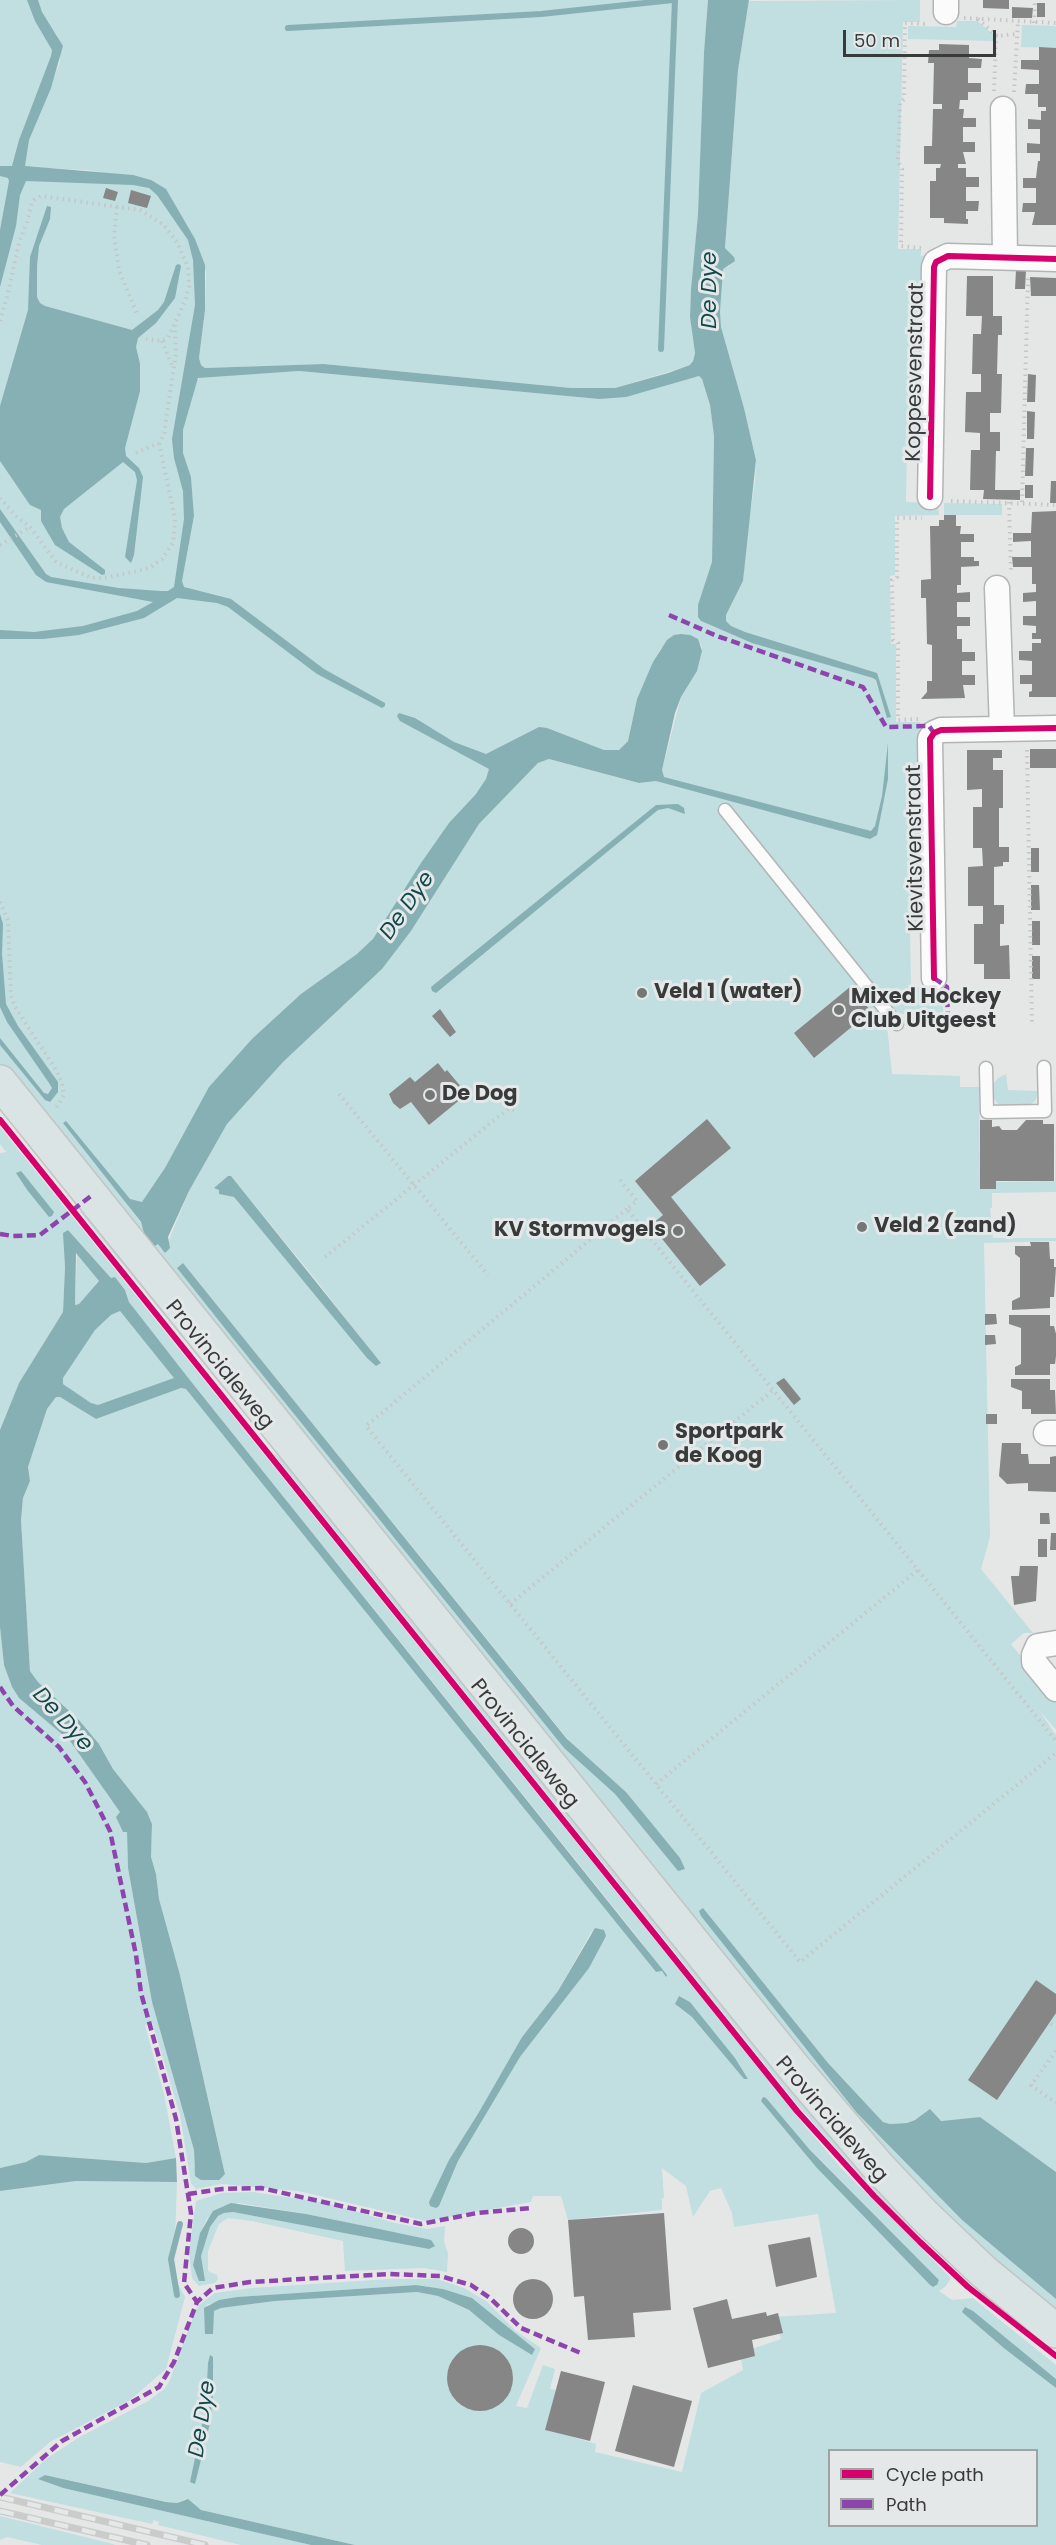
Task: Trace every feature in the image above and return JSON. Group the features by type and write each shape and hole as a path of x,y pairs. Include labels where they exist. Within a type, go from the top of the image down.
{"main road":[{"name":"Provincialeweg","path":"0,1082 838,2120 925,2216 984,2272 1056,2331"}],"street":[{"path":"1003,104 1005,257"},
{"name":"Koppesvenstraat","path":"930,507 934,267 940,259 948,256 1056,259"},
{"path":"997,588 1002,729"},
{"name":"Kievitsvenstraat","path":"934,978 930,739 941,730 1056,728"},
{"path":"1056,1643 1038,1646 1034,1654 1034,1662 1056,1689"}],"lane":[{"path":"725,810 897,1024"},
{"path":"986,1068 987,1112 1045,1111 1044,1067"}],"path":[{"path":"1034,23 1035,0"},
{"path":"940,259 935,250 901,246 902,169 898,162 900,103 904,99 905,23 946,24 946,10 978,18 1056,23"},
{"path":"978,18 997,36 1017,34"},
{"path":"997,36 994,94 996,99 1003,104 1014,96 1018,21"},
{"path":"0,321 19,242 34,200 41,196 140,210 164,225 177,242 189,267 189,286 168,338 162,341 146,339"},
{"path":"117,207 114,236 119,270 136,314"},
{"path":"1022,502 1029,258"},
{"path":"136,453 159,443 164,434 173,370 175,324"},
{"path":"162,341 173,370"},
{"path":"0,498 19,519 30,527 56,562 92,578 104,578 151,567 162,559 172,543 175,519 159,443"},
{"path":"926,719 898,720 898,643 893,640 892,580 897,577 897,518 930,507 941,500 1056,505"},
{"path":"997,588 1011,575 1009,502"},
{"path":"0,545 30,527"},
{"path":"1027,728 1032,1025"},
{"path":"0,902 8,920 11,996 15,1007 56,1070 64,1095 55,1110 35,1126"},
{"path":"339,1094 488,1275"},
{"path":"325,1257 508,1109 517,1110"},
{"path":"620,1180 637,1201 366,1426 800,1962 1056,1753"},
{"path":"627,1209 1056,1741"},
{"path":"510,1604 772,1391"},
{"path":"656,1784 918,1570"},
{"path":"1051,2024 1056,2027"},
{"path":"1056,2051 1031,2085 1056,2103"}],"shaded area":[{"path":"0,0 708,0 698,214 691,289 690,317 695,353 691,365 615,388 571,388 324,364 205,368 201,365 199,358 205,310 206,273 203,260 176,443 189,503 182,581 194,516 191,477 183,454 183,430 197,380 200,377 299,371 599,399 699,376 710,405 714,436 712,562 701,621 719,629 743,581 755,481 756,460 721,327 720,312 723,268 729,266 734,257 725,248 738,70 749,1 920,0 920,22 903,22 898,249 921,249 921,256 926,256 922,448 907,448 906,502 938,503 939,515 895,516 895,575 890,576 891,644 896,644 896,722 920,722 918,846 926,929 910,929 911,987 943,987 943,1014 900,1014 897,1011 887,1026 892,1074 960,1076 960,1087 979,1087 980,1189 996,1189 996,1182 1055,1181 1056,1118 1056,1192 992,1193 992,1208 990,1208 993,1238 1056,1238 1056,1241 984,1243 990,1537 981,1569 1033,1633 1024,1633 1011,1644 1056,1700 1056,1730 1039,1710 1056,1735 1056,2172 980,2117 940,2121 923,2116 907,2123 883,2122 828,2063 702,1908 767,1999 856,2112 962,2220 1056,2299 1056,2319 945,2222 666,1894 639,1848 148,1251 158,1243 168,1242 189,1191 227,1124 283,1062 382,969 411,931 479,824 538,763 549,759 639,783 655,781 662,770 681,697 697,671 702,651 701,645 661,648 637,699 628,741 619,750 604,750 588,744 486,754 501,770 365,973 222,1090 145,1210 126,1203 144,1227 144,1233 140,1237 0,1066","holes":["42,14 58,37 60,62 32,131 52,50","25,158 25,167 86,170 151,180 20,173","231,1176 380,1363 376,1366 234,1197 219,1194 219,1190","183,1263 575,1748 626,1792 650,1824 678,1871 615,1794 564,1748 178,1268"]},
{"path":"957,21 977,21 993,34 993,41 908,39 908,26 956,27"},
{"path":"1022,25 1056,26 1056,48 1021,47"},
{"path":"944,503 1002,504 1002,515 944,515"},
{"path":"1006,1074 1008,1090 1039,1091 1035,1101 1029,1105 1004,1106 998,1104 992,1095 993,1084"},
{"path":"0,1127 804,2125 842,2169 951,2278 939,2291 952,2300 973,2298 1056,2365 1056,2379 967,2307 1005,2349 1056,2388 1056,2545 355,2545 201,2510 185,2499 177,2503 166,2502 45,2475 39,2479 63,2488 311,2545 241,2545 158,2525 159,2522 154,2520 152,2524 10,2493 46,2459 78,2438 148,2401 164,2389 169,2382 195,2312 200,2304 215,2293 252,2288 389,2279 437,2279 464,2288 486,2301 516,2331 541,2348 516,2406 527,2408 543,2365 555,2369 550,2389 556,2390 546,2429 596,2444 595,2452 682,2472 701,2393 743,2370 740,2353 781,2339 774,2317 836,2313 818,2214 734,2227 732,2213 721,2188 710,2191 693,2217 686,2186 662,2168 664,2198 662,2198 662,2210 568,2220 561,2196 533,2196 531,2202 426,2221 298,2191 222,2184 196,2189 191,2183 180,2115 152,2022 145,2025 164,2094 176,2158 146,2163 39,2155 27,2162 0,2168 0,1627 4,1665 12,1687 19,1698 70,1741 121,1812 127,1832 128,1868 152,2002 194,2150 194,2167 225,2174 180,1975 159,1899 151,1857 152,1824 147,1812 113,1769 99,1744 79,1720 38,1682 30,1671 21,1520 23,1498 30,1481 28,1467 47,1409 56,1397 60,1397 96,1419 181,1388 186,1389 656,1972 662,1971 666,1976 640,1940 193,1384 129,1302 125,1290 115,1277 112,1279 68,1230 64,1233 63,1312 19,1383 0,1430 0,1153 6,1152 0,1144","holes":["593,1929 578,1982 520,2057 458,2161 439,2206 449,2160 522,2037 558,1991","679,1996 690,2002 735,2058 748,2079 744,2079 692,2017 677,2006","763,2098 810,2150 939,2280 936,2287 929,2284 816,2167 761,2101","416,2285 443,2289 472,2298 535,2349 532,2354 499,2335 472,2312 438,2296 417,2292 275,2301 221,2308 214,2311 206,2305 237,2297"]},
{"path":"88,1209 208,1358 224,1389 80,1212"},
{"path":"77,1252 99,1281 79,1304 75,1305"},
{"path":"120,1311 175,1378 98,1406 63,1384 63,1378 95,1330 111,1315"},
{"path":"272,1452 300,1474 952,2259 948,2263 882,2200 800,2108"},
{"path":"76,2181 177,2182 174,2266 177,2282 185,2297 166,2369 130,2400 50,2442 21,2467 0,2462 0,2191"},
{"path":"253,2192 327,2203 395,2223 427,2229 445,2226 444,2242 448,2253 447,2272 424,2268 345,2271 343,2241 228,2218 219,2224 208,2251 208,2271 217,2275 218,2279 215,2283 199,2286 192,2278 189,2252 196,2201 222,2193","holes":["238,2203 370,2227 326,2229 233,2212 224,2213 218,2216 210,2227 203,2245 201,2256 204,2280 193,2265 200,2233 207,2219"]},
{"path":"0,2516 115,2545 42,2545 7,2537 0,2540"}],"water":[{"name":"De Dye","path":"27,0 38,0 42,12 63,46 51,88 29,140 25,166 133,175 151,180 166,189 195,239 205,265 205,310 199,358 201,365 205,368 324,364 571,388 615,388 668,373 690,365 693,361 695,353 690,317 691,289 698,214 708,0 749,0 738,70 725,248 735,261 723,269 720,312 721,327 756,460 743,581 726,615 726,621 731,626 745,632 877,673 891,717 887,718 876,680 873,678 752,643 701,621 698,617 698,605 712,562 714,436 710,405 699,376 626,397 599,399 299,371 198,378 183,430 183,453 191,477 194,516 182,581 184,587 231,599 324,669 385,703 382,708 317,674 228,607 217,603 177,598 144,618 79,635 43,639 0,639 0,630 34,632 83,626 137,611 153,602 46,582 36,575 0,522 0,509 46,574 51,577 119,588 168,591 174,587 184,519 183,491 174,458 172,439 195,305 193,260 188,240 157,195 149,188 133,185 26,181 20,195 16,226 0,287 0,230 9,181 8,178 0,176 0,166 12,166 19,140 52,50 35,21"},
{"path":"47,206 51,207 50,219 39,246 37,266 37,297 45,306 132,330 158,310 164,302 176,265 181,266 175,298 156,323 138,338 136,347 140,364 140,391 125,448 126,456 139,468 143,477 134,555 131,563 125,557 137,480 135,472 123,462 64,509 60,517 62,528 69,542 105,570 105,574 102,575 55,545 41,521 41,510 30,505 0,461 0,406 28,310 30,257"},
{"name":"De Dye","path":"681,634 698,639 702,651 697,671 681,697 675,713 662,770 664,777 871,831 875,826 882,796 888,743 888,779 877,835 870,839 656,781 639,783 549,759 538,763 479,824 411,931 382,969 283,1062 227,1124 189,1191 168,1237 170,1248 165,1253 158,1244 150,1249 140,1237 144,1233 141,1222 63,1123 66,1121 130,1199 142,1202 165,1168 209,1087 252,1039 301,994 357,954 373,939 449,823 476,794 486,779 489,769 400,721 397,716 399,713 415,718 454,742 486,754 539,727 604,750 619,750 628,741 637,699 653,662 667,640 674,635"},
{"path":"678,804 684,808 685,814 668,808 658,810 436,993 432,991 431,987 656,805"},
{"path":"0,914 3,924 2,954 6,1004 18,1026 58,1082 58,1092 50,1102 45,1100 0,1045 0,1038 44,1093 48,1094 52,1088 7,1022 0,1007"},
{"path":"21,1171 54,1212 52,1216 49,1217 28,1191 16,1173"},
{"path":"231,1176 381,1363 376,1366 367,1358 234,1197 219,1194 219,1190 214,1188"},
{"name":"De Dye","path":"68,1230 111,1278 115,1277 125,1290 129,1302 193,1384 667,1975 666,1977 662,1971 656,1972 186,1389 181,1388 96,1419 60,1397 56,1397 47,1409 28,1467 30,1481 23,1498 21,1520 30,1671 38,1682 79,1720 99,1744 113,1769 147,1812 152,1824 151,1857 225,2174 219,2180 201,2180 195,2176 194,2150 152,2002 128,1868 127,1832 123,1832 116,1817 120,1812 70,1741 19,1698 12,1687 4,1665 0,1627 0,1430 19,1383 63,1312 65,1267 63,1233","holes":["76,1253 99,1281 79,1304 75,1305","120,1311 174,1378 98,1405 91,1403 63,1384 63,1378 95,1330 111,1315"]},
{"path":"183,1263 567,1739 626,1792 680,1858 685,1869 678,1871 615,1794 564,1748 177,1268"},
{"path":"703,1908 828,2063 883,2122 907,2123 930,2109 941,2121 980,2117 1056,2172 1056,2299 962,2220 856,2112 701,1916 699,1911"},
{"path":"595,1928 604,1930 606,1936 589,1968 520,2057 458,2161 439,2206 436,2208 430,2206 429,2202 449,2160 522,2037 558,1991"},
{"path":"679,1996 690,2002 735,2058 748,2079 744,2079 692,2017 675,2004"},
{"path":"763,2097 810,2150 939,2280 937,2285 933,2287 929,2284 816,2167 761,2101"},
{"path":"39,2155 146,2163 176,2158 177,2182 76,2181 0,2191 0,2168 26,2162"},
{"path":"231,2203 306,2214 370,2227 431,2240 435,2246 429,2249 233,2212 224,2213 218,2216 210,2227 201,2256 205,2281 199,2281 193,2265 200,2233 213,2211"},
{"path":"416,2285 443,2289 472,2298 535,2349 532,2355 499,2335 469,2310 438,2296 417,2292 275,2301 221,2308 214,2311 213,2334 205,2334 204,2308 219,2300"},
{"path":"965,2307 973,2311 1056,2379 1056,2388 962,2312"},
{"path":"210,2355 213,2357 213,2395 210,2423 195,2484 190,2482 206,2405"},
{"path":"45,2475 166,2502 177,2503 188,2499 201,2510 355,2545 311,2545 63,2488 38,2479"}],"building":[{"path":"983,0 1009,0 1009,9 983,8"},
{"path":"1037,3 1045,3 1045,17 1037,17"},
{"path":"1012,7 1033,8 1032,18 1012,18"},
{"path":"939,44 969,45 969,58 982,59 981,68 968,68 968,83 981,83 981,92 968,92 968,100 960,100 959,109 964,109 963,118 976,118 976,127 963,127 963,142 975,142 975,152 963,152 966,164 958,164 958,168 966,168 966,177 979,177 979,187 966,187 966,201 979,201 978,211 966,211 968,224 944,223 944,218 930,218 930,181 936,181 936,168 940,168 941,164 924,164 924,146 932,146 933,109 942,109 942,104 933,104 934,63 928,63 929,50 939,50"},
{"path":"1039,47 1056,48 1056,225 1032,225 1035,212 1022,212 1023,203 1036,203 1036,188 1023,188 1023,178 1036,178 1038,161 1040,161 1040,153 1027,153 1027,143 1040,144 1040,129 1028,129 1028,119 1041,120 1041,111 1046,111 1046,107 1038,107 1038,94 1025,94 1026,84 1039,84 1039,70 1021,69 1021,60 1039,60"},
{"path":"106,188 118,192 115,201 103,198"},
{"path":"131,190 151,196 147,208 128,203"},
{"path":"1016,270 1026,270 1025,289 1015,289"},
{"path":"967,276 993,276 993,316 1002,316 1002,335 998,335 997,374 1002,374 1001,413 990,413 990,432 1000,432 1000,451 996,451 995,490 1020,490 1020,500 983,499 984,490 970,490 971,450 980,450 980,433 965,432 966,392 981,392 981,374 972,374 973,334 981,334 982,316 966,316"},
{"path":"1030,277 1056,278 1056,296 1031,296"},
{"path":"1028,374 1036,375 1035,402 1027,402"},
{"path":"1027,411 1035,412 1034,439 1027,439"},
{"path":"1026,448 1034,448 1033,476 1025,476"},
{"path":"1051,481 1056,481 1056,503 1050,503"},
{"path":"1025,485 1033,485 1033,498 1025,498"},
{"path":"1056,511 1056,697 1029,697 1032,684 1020,684 1020,675 1032,675 1032,661 1019,660 1019,651 1032,651 1032,643 1041,643 1041,639 1032,639 1032,633 1036,633 1036,626 1023,625 1023,616 1036,616 1036,601 1023,602 1023,593 1036,592 1036,584 1032,584 1032,567 1013,567 1012,557 1031,557 1031,541 1013,542 1013,533 1031,533 1032,512"},
{"path":"944,515 956,515 956,526 961,526 960,534 974,534 974,542 961,542 961,557 974,557 974,561 979,561 979,566 961,567 961,585 957,585 957,593 970,592 970,602 957,602 957,617 970,617 970,626 957,626 957,639 962,639 962,652 975,652 975,661 962,661 962,675 975,675 975,685 963,685 965,698 921,699 927,692 927,681 932,681 932,645 927,644 926,598 921,598 921,580 931,579 930,526 939,526 939,520 944,520"},
{"path":"1030,749 1056,749 1056,768 1030,768"},
{"path":"967,750 1002,750 1002,758 993,758 993,770 1003,770 1003,808 999,808 999,847 1009,847 1009,862 1003,862 1003,866 994,867 994,905 1004,905 1004,924 1000,924 1000,946 1009,945 1010,979 984,979 984,964 974,964 974,924 983,924 983,906 968,906 968,867 983,866 982,848 973,848 973,807 982,807 982,789 967,790"},
{"path":"1031,848 1039,848 1039,872 1031,872"},
{"path":"1031,885 1039,885 1040,910 1031,910"},
{"path":"1032,921 1040,921 1040,945 1032,945"},
{"path":"1032,956 1040,956 1040,979 1032,979"},
{"path":"850,987 871,1011 814,1058 794,1033"},
{"path":"961,990 976,990 976,1000 961,1000"},
{"path":"440,1009 456,1032 450,1037 432,1016"},
{"path":"438,1063 467,1094 429,1125 411,1102 400,1109 393,1103 389,1094 410,1077 415,1082"},
{"path":"707,1119 731,1148 671,1197 726,1265 700,1286 651,1225 663,1215 635,1181"},
{"path":"980,1120 992,1120 992,1127 999,1126 1002,1130 1017,1130 1026,1120 1043,1120 1043,1124 1054,1124 1054,1181 996,1181 996,1189 980,1189"},
{"path":"1030,1242 1049,1242 1050,1259 1054,1259 1054,1267 1056,1267 1054,1297 1050,1297 1050,1308 1012,1310 1012,1301 1020,1297 1020,1258 1015,1254 1015,1246 1031,1246"},
{"path":"985,1314 996,1314 997,1324 985,1325"},
{"path":"1009,1315 1050,1315 1050,1326 1054,1326 1056,1334 1056,1356 1055,1364 1050,1364 1050,1375 1015,1375 1015,1367 1021,1364 1021,1328 1009,1324"},
{"path":"985,1335 995,1335 996,1344 985,1345"},
{"path":"784,1378 801,1399 794,1405 776,1383"},
{"path":"1011,1379 1050,1379 1050,1390 1055,1390 1056,1414 1031,1414 1031,1409 1022,1409 1022,1391 1011,1387"},
{"path":"986,1414 997,1414 997,1424 986,1424"},
{"path":"1002,1443 1021,1443 1021,1454 1028,1454 1029,1464 1050,1464 1050,1457 1056,1456 1056,1492 1028,1491 1028,1483 1007,1484 999,1476"},
{"path":"1040,1513 1049,1513 1050,1524 1040,1524"},
{"path":"1051,1533 1056,1533 1056,1550 1050,1550"},
{"path":"1038,1539 1047,1539 1047,1557 1038,1557"},
{"path":"1020,1566 1038,1566 1036,1601 1014,1605 1011,1576 1019,1576"},
{"path":"1036,1980 1056,1994 1056,2013 997,2100 968,2080"},
{"path":"664,2213 671,2310 633,2313 635,2337 588,2340 584,2296 574,2297 568,2220"},
{"path":"521,2228 530,2232 534,2241 530,2250 521,2254 512,2250 508,2241 512,2232"},
{"path":"810,2237 817,2277 776,2287 768,2245"},
{"path":"533,2279 541,2280 547,2285 552,2291 552,2307 547,2313 541,2318 533,2319 525,2318 519,2313 514,2307 513,2299 514,2291 519,2285 525,2280"},
{"path":"727,2299 732,2319 766,2312 767,2316 778,2313 783,2333 752,2340 755,2356 708,2368 693,2308"},
{"path":"480,2345 493,2348 503,2355 510,2365 513,2378 510,2391 503,2401 493,2408 480,2411 467,2408 457,2401 450,2391 447,2378 450,2365 457,2355 467,2348"},
{"path":"561,2371 605,2382 590,2441 545,2430"},
{"path":"633,2385 692,2401 674,2467 615,2451"}],"waterway":[{"path":"288,28 541,14 673,0"},
{"path":"661,349 675,0"},
{"path":"177,2295 171,2259 180,2224"}],"railway":[{"path":"0,2497 205,2545"},
{"path":"0,2511 147,2545"}],"marked path":[{"path":"669,615 717,636 863,687 886,727 929,726 934,733"},
{"path":"934,978 947,987 948,1024"},
{"path":"0,1234 40,1235 91,1196"},
{"path":"0,1687 13,1706 59,1747 85,1782 110,1831 136,1955 141,1993 176,2119 191,2213 184,2283 197,2302"},
{"path":"188,2194 222,2189 261,2188 421,2224 477,2213 532,2208"},
{"path":"0,2495 62,2441 159,2387 174,2362 197,2302 213,2288 250,2282 389,2274 440,2276 471,2285 490,2298 521,2328 583,2354"}],"cycle path":[{"path":"930,497 934,267 936,262 948,256 1056,259"},
{"path":"934,978 930,739 934,733 941,730 1056,728"},
{"path":"0,1120 797,2111 874,2196 920,2242 968,2287 1056,2356"}],"place":[{"name":"Veld 1 (water)","path":"642,993"},
{"name":"Mixed Hockey Club Uitgeest","path":"839,1010"},
{"name":"De Dog","path":"430,1095"},
{"name":"Veld 2 (zand)","path":"862,1227"},
{"name":"KV Stormvogels","path":"678,1231"},
{"name":"Sportpark de Koog","path":"663,1445"}]}
